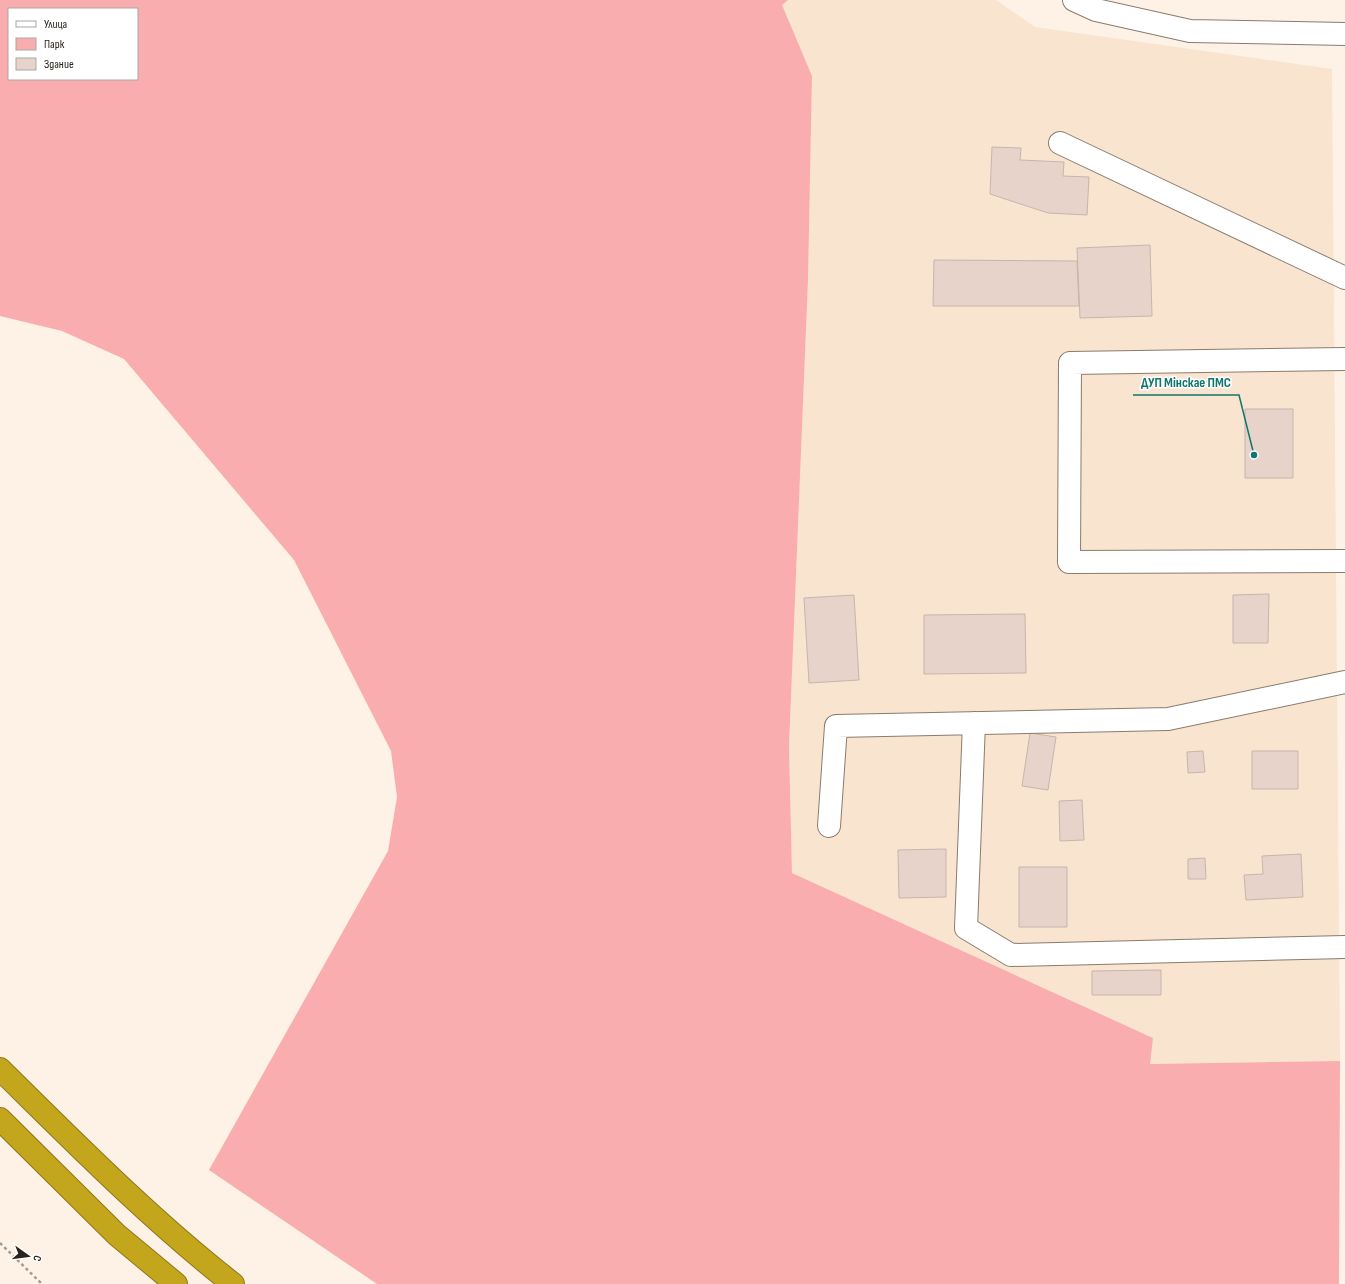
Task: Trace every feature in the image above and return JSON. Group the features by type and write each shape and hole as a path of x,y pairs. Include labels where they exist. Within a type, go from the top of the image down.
{"highway":[{"path":"0,1068 89,1156 202,1260 233,1284"},
{"path":"0,1119 117,1235 176,1284"}],"street":[{"path":"1074,0 1096,10 1190,31 1345,34"},
{"path":"1060,143 1345,278"},
{"path":"1345,359 1070,363 1069,562 1345,561"},
{"path":"829,826 836,726 1168,719 1345,682"},
{"path":"974,723 966,928 972,932 1011,955 1345,947"}],"path":[{"path":"0,1243 42,1284"}],"shaded area":[{"path":"788,0 996,0 1035,27 1332,69 1340,1061 1149,1064 1153,1038 792,873 789,747 808,280 812,76 781,4"}],"green space":[{"path":"0,0 788,0 782,5 812,76 808,280 789,747 792,873 1153,1038 1150,1064 1340,1061 1339,1284 377,1284 209,1170 388,851 397,797 391,751 294,560 124,359 62,331 0,316"}],"building":[{"path":"992,147 1021,148 1020,160 1064,162 1063,176 1089,177 1087,215 1048,213 990,194"},
{"path":"1150,245 1152,316 1080,318 1077,248"},
{"path":"934,260 1077,261 1079,306 933,306"},
{"path":"1245,409 1293,409 1293,478 1245,478"},
{"path":"1269,594 1268,643 1233,643 1233,595"},
{"path":"854,595 859,680 809,683 804,598"},
{"path":"1025,614 1026,673 924,674 924,615"},
{"path":"1030,733 1056,737 1048,790 1022,786"},
{"path":"1203,751 1205,772 1188,773 1187,752"},
{"path":"1252,751 1298,751 1298,789 1252,789"},
{"path":"1082,800 1084,840 1060,841 1059,801"},
{"path":"946,849 946,897 899,898 898,850"},
{"path":"1301,854 1303,897 1246,900 1244,875 1263,874 1262,856"},
{"path":"1205,858 1206,879 1188,879 1188,859"},
{"path":"1019,867 1067,867 1067,927 1019,927"},
{"path":"1161,970 1161,995 1092,995 1092,971"}],"place":[{"name":"ДУП Мінскае ПМС","path":"1254,455"}]}
